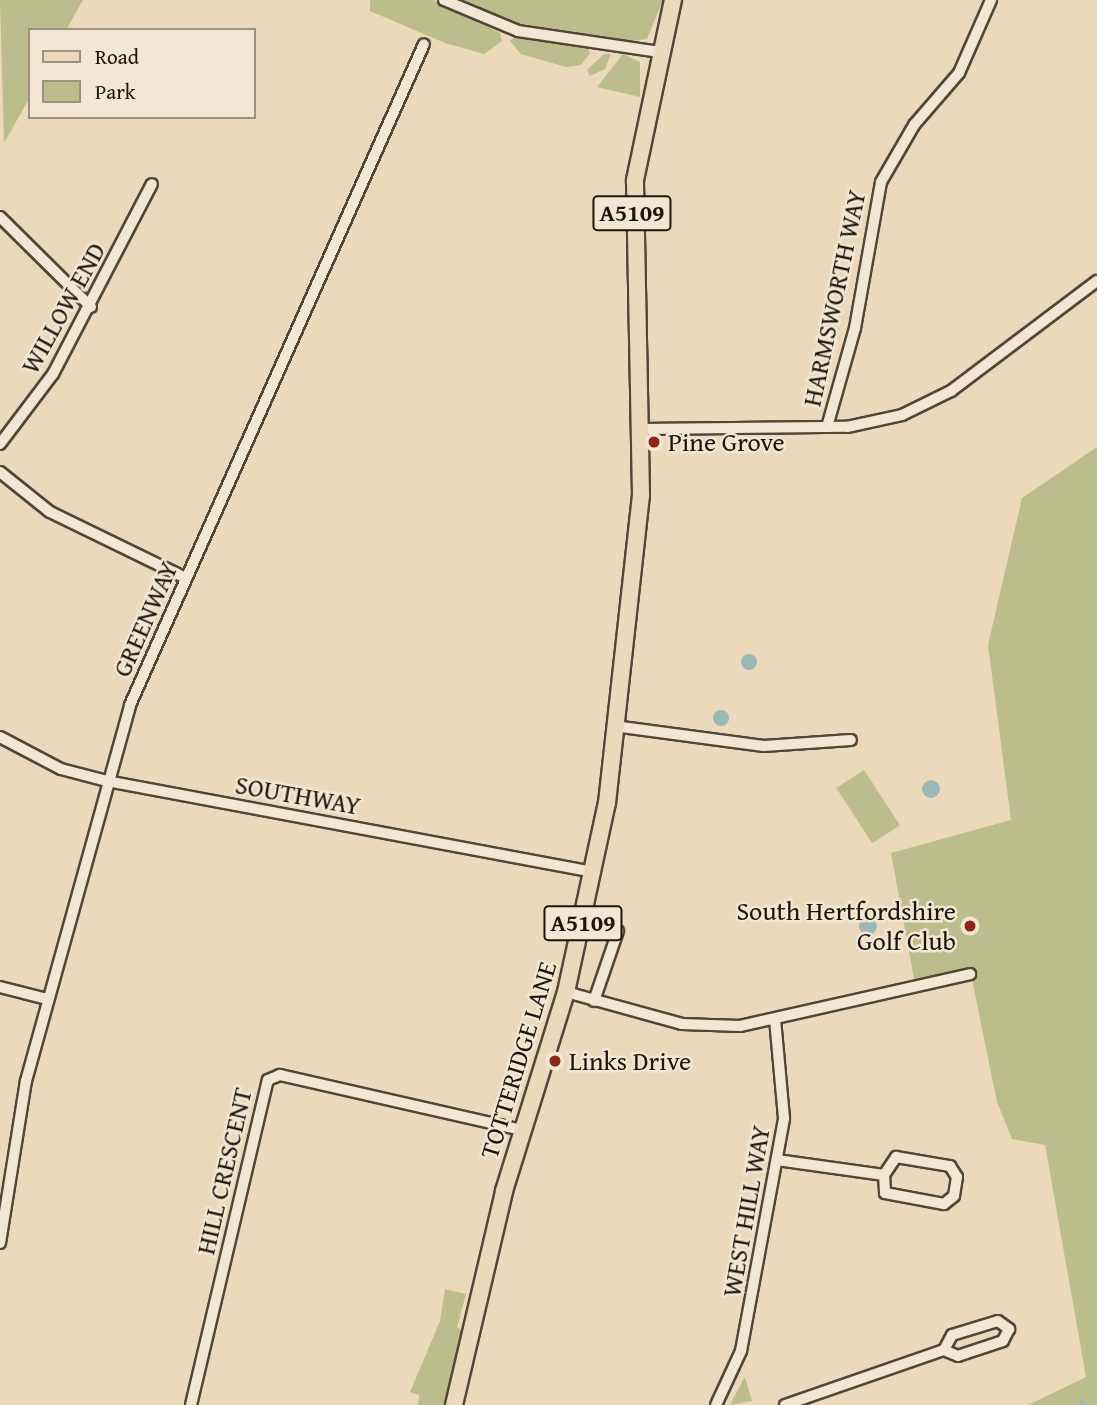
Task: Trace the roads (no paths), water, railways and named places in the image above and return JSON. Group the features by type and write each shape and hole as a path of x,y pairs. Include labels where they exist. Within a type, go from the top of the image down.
{"main road":[{"name":"A5109","path":"642,429 632,216 673,0"},
{"name":"TOTTERIDGE LANE","path":"454,1405 522,1130 566,992 595,872 637,550 642,429"}],"street":[{"path":"444,0 518,31 661,52"},
{"name":"HARMSWORTH WAY","path":"827,427 855,328 881,182 914,125 959,74 991,0"},
{"name":"GREENWAY","path":"0,1242 3,1194 47,999 130,705 424,44"},
{"name":"WILLOW END","path":"0,444 53,374 92,307 152,184"},
{"path":"0,217 92,307"},
{"path":"642,429 827,427 883,421 951,391 1097,281"},
{"path":"0,472 50,512 186,578"},
{"path":"614,726 764,746 851,740"},
{"name":"SOUTHWAY","path":"0,737 61,769 107,781 595,872"},
{"path":"594,1001 618,931"},
{"path":"566,992 702,1026 775,1019 970,974"},
{"path":"0,987 47,999"},
{"name":"WEST HILL WAY","path":"716,1405 741,1351 777,1160 785,1094 775,1019"},
{"name":"HILL CRESCENT","path":"191,1405 268,1080 280,1075 522,1130"},
{"path":"895,1157 950,1166 957,1177 954,1196 944,1204 885,1193 884,1175 895,1157"},
{"path":"777,1160 884,1175"},
{"path":"785,1405 944,1350 958,1356 1003,1341 1009,1329 998,1321 952,1335 944,1350"}],"water":[{"path":"746,654 752,654 757,662 755,668 746,670 741,665 741,659"},
{"path":"721,710 727,712 727,724 721,726 715,724 713,718 715,712"},
{"path":"931,780 937,783 940,789 937,795 931,798 925,795 922,789 925,783"},
{"path":"864,917 872,917 877,926 875,933 864,935 859,930 859,922"}],"waterway":[{"path":"1081,1401 1084,1405"}],"place":[{"name":"Pine Grove","path":"654,442"},
{"name":"South Hertfordshire Golf Club","path":"970,926"},
{"name":"Links Drive","path":"555,1061"}]}
